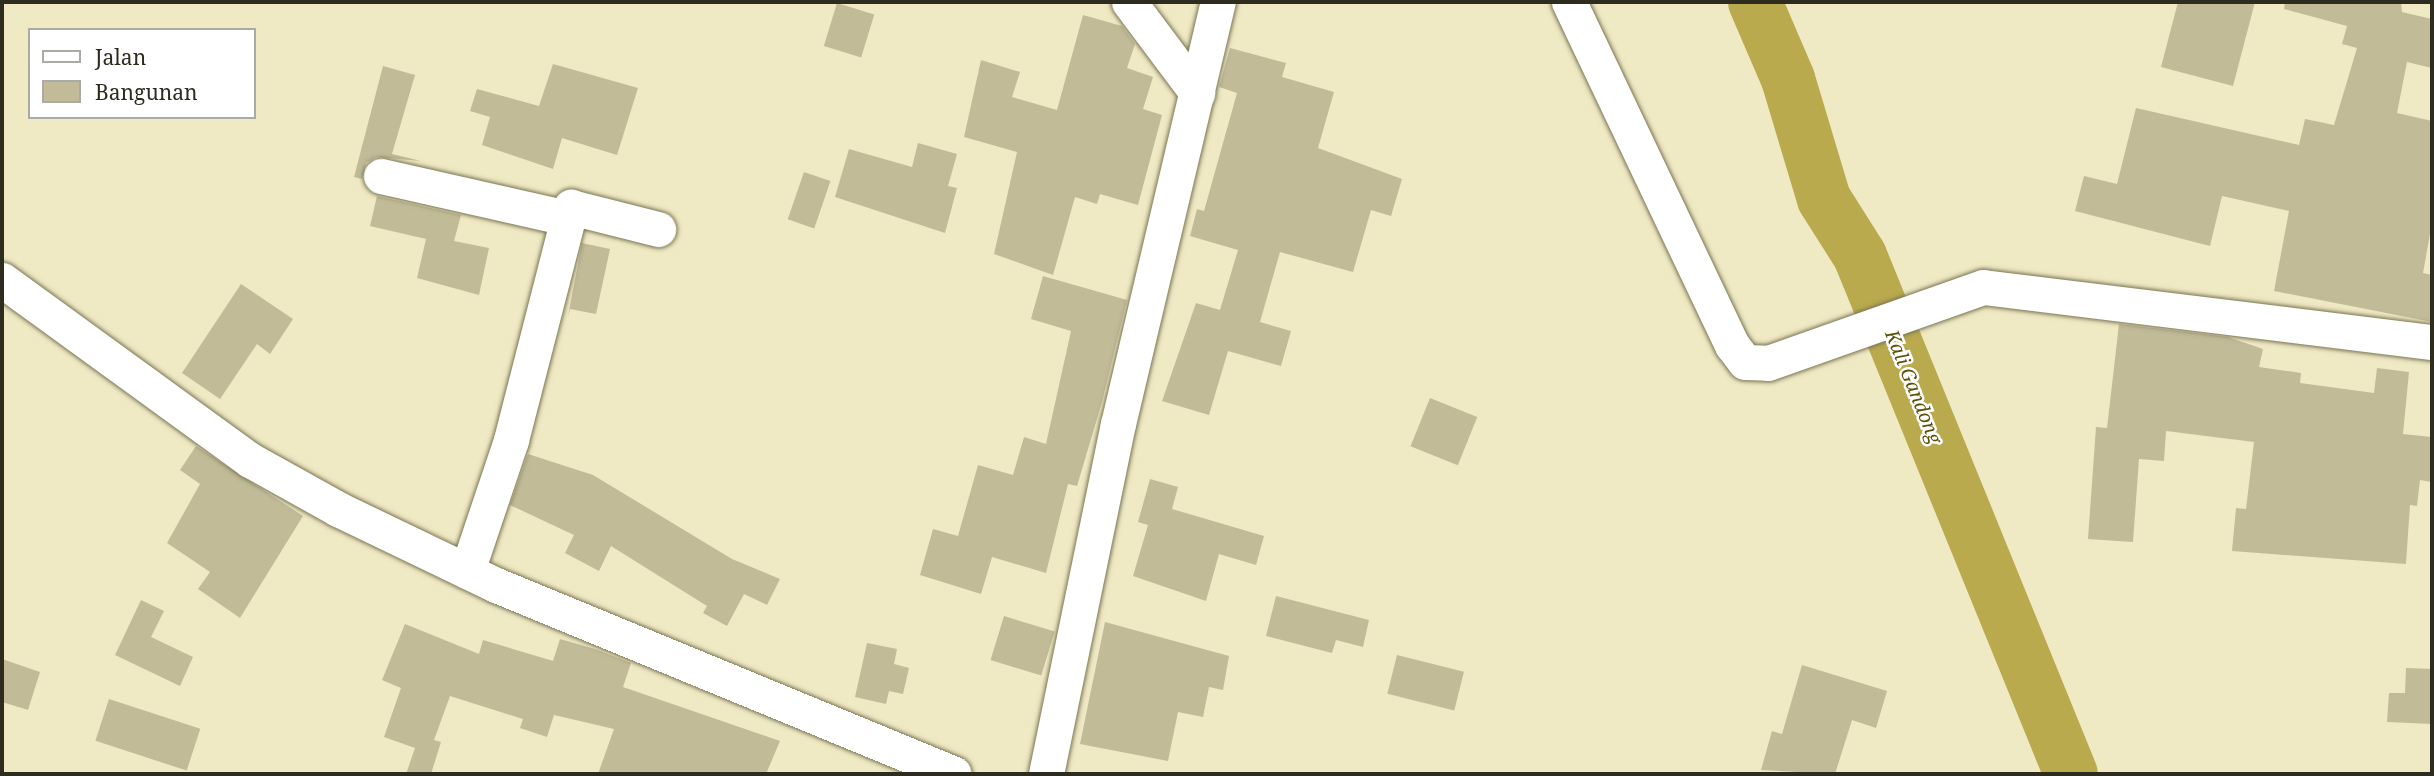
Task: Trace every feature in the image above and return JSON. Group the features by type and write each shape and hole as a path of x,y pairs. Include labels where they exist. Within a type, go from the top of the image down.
{"street":[{"path":"1129,2 1197,93"},
{"path":"1046,774 1118,424 1218,2"},
{"path":"1569,2 1735,353 1756,364 1790,355 1983,287 2432,342"},
{"path":"381,176 568,218"},
{"path":"467,571 511,440 570,207 658,229"},
{"path":"2,279 250,460 467,571 954,774"}],"building":[{"path":"2178,2 2255,2 2233,86 2161,67"},
{"path":"2285,2 2401,2 2402,12 2432,19 2432,68 2407,62 2397,113 2432,121 2432,223 2423,273 2432,275 2432,322 2274,291 2289,211 2222,196 2210,246 2075,211 2084,176 2117,184 2136,108 2299,145 2305,119 2334,125 2357,48 2342,44 2347,26 2284,9"},
{"path":"837,3 874,14 861,57 824,46"},
{"path":"1083,15 1122,26 1135,44 1127,68 1153,77 1143,109 1162,115 1138,205 1100,194 1097,204 1075,197 1053,275 994,254 1017,152 964,137 981,60 1020,72 1012,97 1057,110"},
{"path":"1230,48 1286,63 1282,77 1334,92 1318,148 1402,179 1391,216 1371,210 1353,272 1280,252 1260,322 1291,331 1281,366 1228,351 1209,415 1162,401 1196,303 1220,310 1238,250 1190,236 1197,209 1204,211 1237,93 1219,87"},
{"path":"553,64 638,88 617,155 562,138 553,169 482,145 490,117 470,111 477,89 539,106"},
{"path":"383,66 415,75 392,154 421,161 376,157 366,163 362,179 354,177"},
{"path":"918,143 957,154 948,186 957,188 945,233 835,197 849,149 912,167"},
{"path":"804,172 830,181 814,228 788,219"},
{"path":"377,196 461,215 454,241 489,248 479,295 417,278 426,239 370,226"},
{"path":"582,243 610,249 596,314 570,309 568,316"},
{"path":"1043,276 1127,300 1102,402 1077,486 1068,484 1046,573 992,557 981,594 920,575 933,529 958,536 978,465 1013,475 1024,437 1046,444 1071,331 1031,319"},
{"path":"241,284 293,319 270,354 257,344 220,399 182,373"},
{"path":"2119,324 2228,337 2263,349 2259,367 2301,373 2300,383 2374,393 2377,368 2409,372 2403,434 2432,437 2432,482 2420,480 2417,506 2410,505 2406,564 2232,551 2236,508 2246,509 2254,442 2166,431 2164,461 2139,459 2133,542 2088,539 2096,427 2107,428"},
{"path":"1430,398 1477,417 1458,465 1411,446"},
{"path":"196,446 303,516 240,618 198,589 210,572 167,543 200,484 180,470"},
{"path":"528,454 593,475 732,559 780,579 767,605 744,594 727,626 703,613 707,606 611,546 599,571 565,553 574,535 510,505"},
{"path":"1150,479 1178,487 1172,509 1264,536 1256,565 1219,554 1206,601 1133,576 1148,525 1138,522"},
{"path":"1276,596 1369,620 1363,647 1336,640 1332,653 1266,636"},
{"path":"141,600 164,611 151,637 193,657 180,686 115,655"},
{"path":"1004,616 1055,631 1041,675 991,660"},
{"path":"1105,622 1229,656 1223,690 1209,687 1203,717 1178,712 1168,761 1080,744"},
{"path":"405,624 479,654 483,640 553,661 560,639 595,649 631,663 623,687 780,741 766,774 598,774 614,729 554,715 547,737 520,728 523,719 450,696 434,740 441,742 431,774 406,774 415,748 384,737 401,688 382,680"},
{"path":"867,643 897,649 894,664 909,668 903,694 889,691 886,704 855,697"},
{"path":"1397,655 1464,672 1454,711 1387,694"},
{"path":"2,659 40,672 28,710 2,702"},
{"path":"1802,665 1887,691 1876,728 1852,720 1835,774 1761,770 1772,731 1782,734"},
{"path":"2406,668 2432,669 2432,724 2387,722 2389,693 2405,693"},
{"path":"109,699 200,729 187,771 95,741"}],"waterway":[{"name":"Kali Gandong","path":"1755,2 1788,79 1824,199 1860,256 2071,774"}]}
